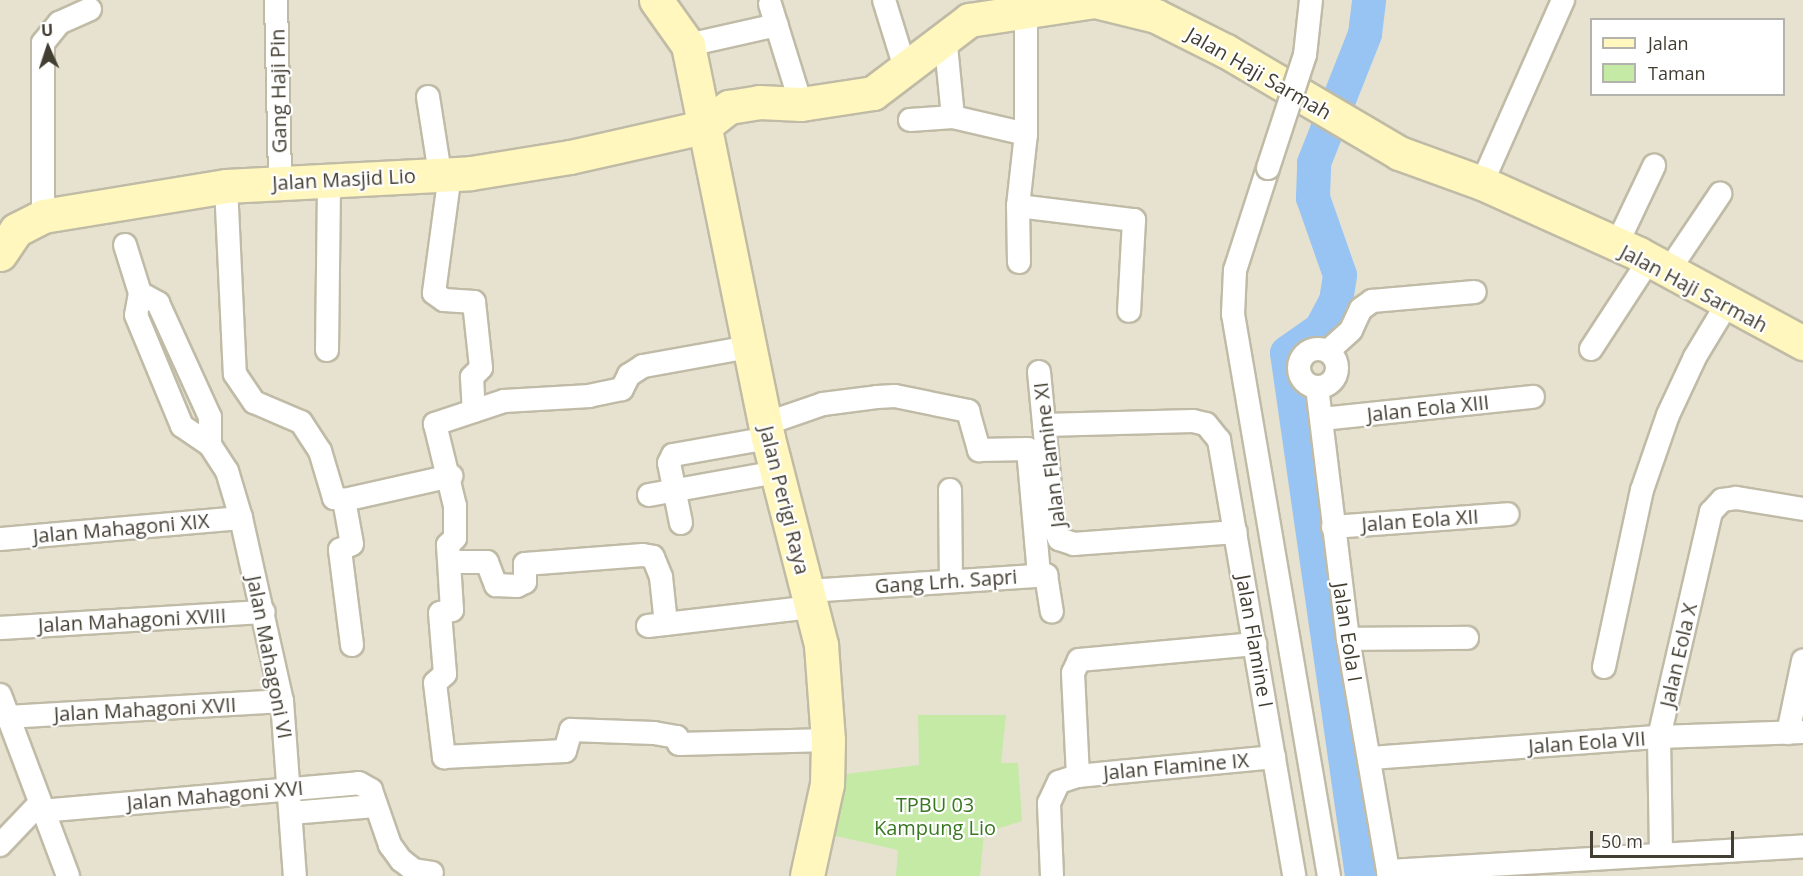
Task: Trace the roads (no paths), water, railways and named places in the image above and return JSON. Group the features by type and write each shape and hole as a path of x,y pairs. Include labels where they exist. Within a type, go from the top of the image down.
{"street":[{"name":"Gang Haji Pin","path":"276,0 280,181"},
{"path":"656,0 688,45 773,14 801,104"},
{"path":"884,0 906,71"},
{"name":"Jalan Haji Sarmah","path":"703,127 729,107 759,102 801,104 873,93 906,71 945,35 969,20 1094,0 1155,16 1226,51 1399,153 1482,183 1659,265 1727,304 1803,343"},
{"path":"1311,0 1305,55 1235,270 1233,314 1329,876"},
{"path":"1482,183 1563,0"},
{"path":"43,216 43,43 59,23 90,9"},
{"path":"1019,262 1018,206 1026,134 1026,11"},
{"path":"945,35 953,117"},
{"name":"Jalan Perigi Raya","path":"688,45 767,431 821,645 828,740 822,816 807,876"},
{"path":"428,97 445,174 434,292 444,300 474,302 481,368 472,376 474,411"},
{"path":"910,120 953,117 1026,134"},
{"name":"Jalan Masjid Lio","path":"3,243 16,230 43,216 226,186 329,178 445,174 570,157 703,127"},
{"path":"1616,246 1654,166"},
{"path":"327,350 329,178"},
{"path":"226,186 235,374 255,402 301,422 320,451 334,498 344,500 451,476"},
{"path":"1591,348 1720,194"},
{"path":"1018,206 1134,220 1129,311"},
{"name":"Jalan Mahagoni VI","path":"125,245 140,293 158,303 210,417 210,445 227,471 241,518 264,612 282,701 295,876"},
{"path":"1328,351 1351,330 1361,309 1372,301 1475,292"},
{"path":"1604,667 1642,490 1668,415 1727,304"},
{"path":"749,347 643,366 629,375 622,389 590,396 504,401 435,424 451,476 455,538 448,544 452,610 440,613 445,675 435,683 444,757 565,751 571,730 654,733 677,737 680,744 828,740"},
{"path":"1308,351 1328,351 1336,358 1337,373 1327,385 1317,387 1301,376 1300,362 1308,351"},
{"name":"Jalan Flamine XI","path":"1039,372 1054,526 1059,539 1074,544 1236,532"},
{"name":"Jalan Eola I","path":"1317,387 1348,639 1371,758 1388,873"},
{"path":"681,523 669,463 673,455 767,431 823,404 895,396 968,411 979,450 1028,449 1039,575"},
{"name":"Jalan Eola XIII","path":"1322,418 1533,397"},
{"name":"Jalan Flamine I","path":"1044,424 1193,422 1206,424 1219,440 1293,876"},
{"path":"648,495 777,472"},
{"path":"950,489 951,581"},
{"path":"344,500 352,544 340,550 352,645"},
{"name":"Jalan Eola X","path":"1661,852 1659,737 1711,512 1722,500 1762,500 1803,509"},
{"name":"Jalan Eola XII","path":"1333,527 1508,514"},
{"name":"Jalan Mahagoni XIX","path":"0,539 241,518"},
{"name":"Gang Lrh. Sapri","path":"450,562 487,562 496,585 517,586 525,582 525,564 643,555 653,558 662,577 657,625 810,599 951,581 1039,575 1049,579 1052,612"},
{"name":"Jalan Mahagoni XVIII","path":"0,628 264,612"},
{"path":"1348,639 1467,638"},
{"path":"1052,876 1049,803 1059,782 1078,776 1073,673 1079,660 1255,644"},
{"path":"1795,732 1803,661"},
{"name":"Jalan Mahagoni XVII","path":"4,706 282,701"},
{"path":"4,706 40,807 68,876"},
{"name":"Jalan Eola VII","path":"1371,758 1659,737 1795,732"},
{"name":"Jalan Flamine IX","path":"1078,776 1274,757"},
{"name":"Jalan Mahagoni XVI","path":"40,807 359,783 371,790 390,845 401,860 414,870 432,873"},
{"name":"Jalan Mahagoni XVI","path":"291,813 375,806"},
{"path":"0,845 40,807"},
{"path":"1388,873 1661,852 1803,846"}],"waterway":[{"path":"1362,876 1287,353 1321,329 1336,301 1340,275 1313,198 1314,163 1365,34 1369,0"}],"park label":[{"name":"TPBU 03 Kampung Lio","path":"935,816"}]}
